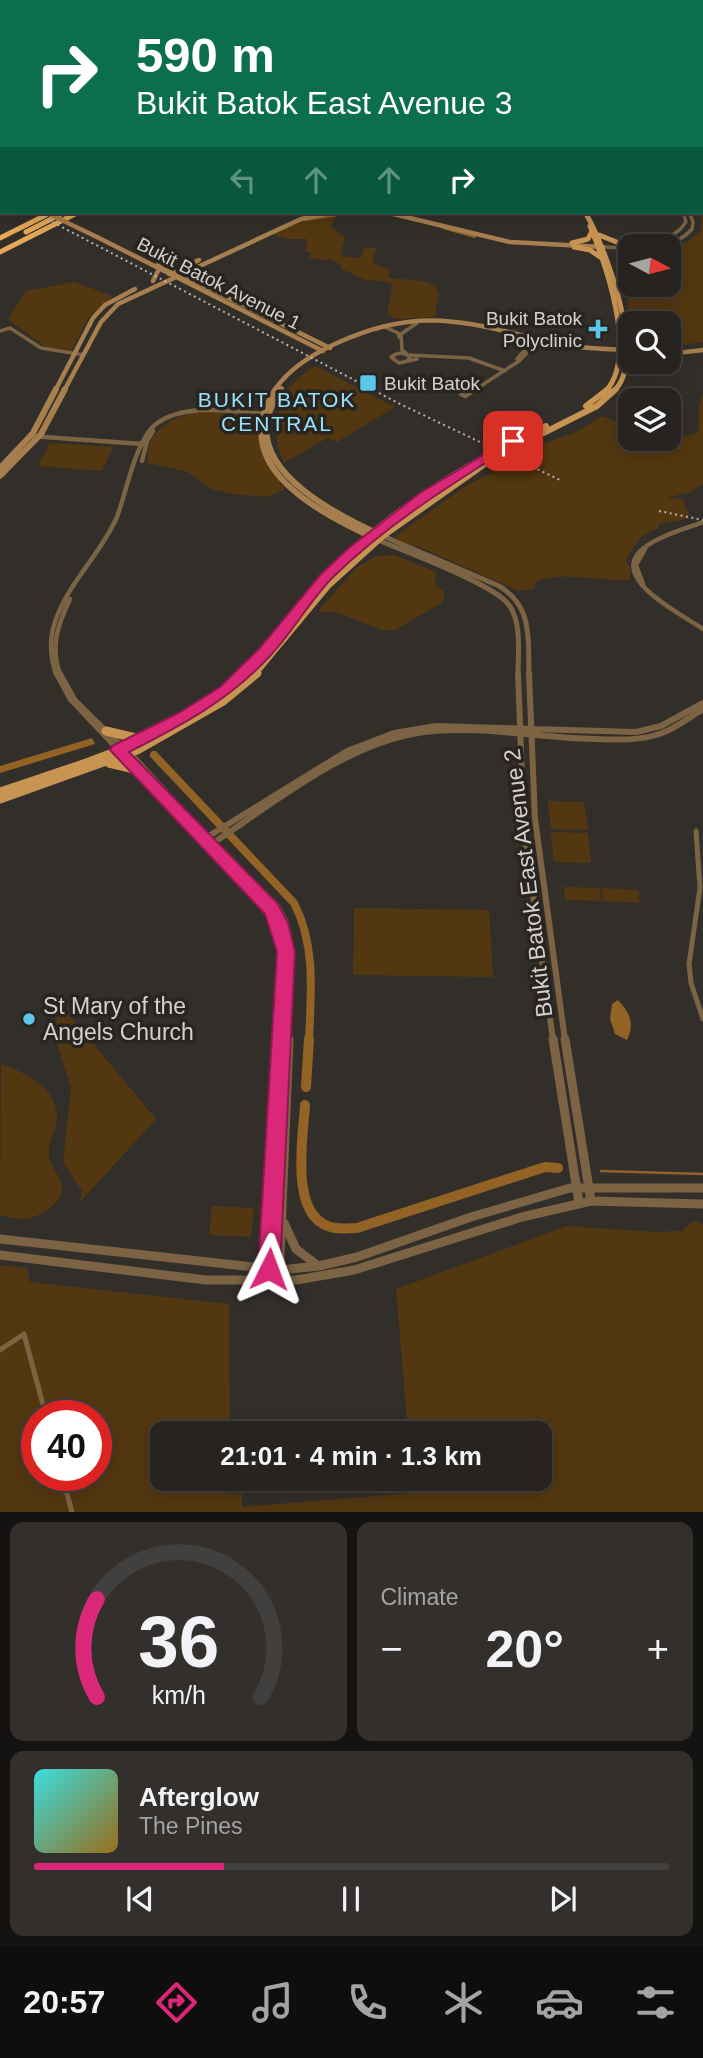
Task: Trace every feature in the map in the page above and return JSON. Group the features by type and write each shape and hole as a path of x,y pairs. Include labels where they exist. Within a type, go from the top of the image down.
{"highway":[{"path":"0,237 50,214"},
{"path":"0,245 61,214"},
{"path":"0,252 75,214"}],"main road":[{"path":"62,0 70,0"},
{"path":"50,214 102,237"},
{"path":"58,214 102,237"},
{"path":"175,274 191,264 306,214"},
{"path":"0,468 35,435 93,318 103,307 198,266 306,214"},
{"path":"410,214 510,242 600,245"},
{"path":"584,214 600,245"},
{"path":"584,214 599,235 603,256 623,311"},
{"path":"573,245 588,239 592,231"},
{"path":"599,235 618,244"},
{"name":"Bukit Batok Avenue 1","path":"102,237 327,350"},
{"path":"573,245 603,256"},
{"path":"603,256 618,246"},
{"path":"154,283 161,267 191,264"},
{"path":"194,281 194,271 198,266"},
{"name":"Bukit Batok Avenue 1","path":"175,274 187,283 327,350"},
{"path":"0,476 35,435 109,312 154,283 187,283"},
{"path":"377,536 323,511 286,485 264,452 261,442 265,415 283,386 303,368 327,350 372,328 420,319 461,320 568,348 618,351"},
{"path":"327,350 385,327 417,323 472,326 537,339"},
{"path":"681,351 703,349"},
{"path":"0,799 107,763 208,702 240,677 264,653 326,577 424,496 489,454 590,404 614,380 618,368"},
{"path":"0,792 124,752 204,713 257,673 328,586 377,536"},
{"path":"106,731 122,737 143,739"},
{"path":"107,763 134,769"}],"street":[{"path":"677,234 687,222 683,214"},
{"path":"681,239 692,231 694,225 690,214"},
{"path":"600,245 618,245"},
{"path":"408,355 402,350 401,334 417,323"},
{"path":"385,327 397,334 398,349 391,357 393,361 466,357 502,371"},
{"path":"0,331 10,328 41,348 84,355"},
{"path":"463,395 502,371 537,339"},
{"path":"393,354 424,358"},
{"path":"407,361 408,355"},
{"path":"265,415 185,415 155,428 144,443 106,542 62,606 50,634 51,663 61,689 73,705 124,752 277,906 286,923 292,951 279,1282"},
{"path":"35,435 144,443"},
{"path":"144,443 140,466 109,543 69,599 55,634 56,662 65,687 124,752 134,769 211,841 272,909 279,923 286,952 268,1283"},
{"path":"703,524 650,545 643,551 636,565 640,580 646,587 703,627"},
{"name":"Bukit Batok East Avenue 2","path":"377,536 489,589 509,604 517,623 524,829 538,945 579,1203"},
{"name":"Bukit Batok East Avenue 2","path":"377,536 499,586 519,601 527,620 535,819 591,1201"},
{"path":"530,731 642,731 661,726 703,703"},
{"path":"211,841 354,755 387,741 414,734 519,730 644,738 663,733 703,709"},
{"path":"211,841 216,832 238,823"},
{"path":"696,831 700,888 689,964 691,983 703,1019"},
{"path":"0,1239 279,1270 319,1266 357,1257 540,1195 576,1187 703,1188"},
{"path":"0,1255 210,1281 268,1283 359,1269 498,1223 579,1203 703,1204"},
{"path":"282,1218 296,1249 319,1266"},
{"path":"0,1350 24,1334 42,1400"},
{"path":"66,1491 72,1512"}],"shaded area":[{"path":"699,214 703,214 703,342 681,345 681,311 629,311 627,298 681,298 681,244 701,231 702,218"},
{"path":"336,216 331,227 345,237 341,256 361,258 364,247 376,248 372,262 390,270 388,278 423,281 436,286 436,291 439,291 435,317 395,319 387,313 393,285 364,279 340,270 341,265 332,260 311,259 308,257 312,253 305,251 308,239 289,239 270,234 303,220"},
{"path":"74,282 113,296 89,317 70,353 47,348 8,319 26,291"},
{"path":"315,366 395,407 337,442 327,438 284,463 276,434 279,408 292,385"},
{"path":"703,393 703,484 691,492 666,498 683,499 689,514 687,519 659,524 658,529 642,537 626,561 630,567 630,580 556,577 535,583 534,589 519,591 424,549 397,540 396,536 466,486 525,455 526,450 576,432 602,416 618,422 618,451 681,451 681,435 691,436 699,431 699,406"},
{"path":"204,412 258,416 259,437 264,455 272,472 285,489 267,497 233,494 211,489 188,472 148,463 148,451 156,433 172,420"},
{"path":"50,443 113,447 102,471 38,466"},
{"path":"395,555 436,572 435,585 444,592 445,597 440,604 395,630 382,630 339,613 318,611 357,567 376,556"},
{"path":"92,738 95,744 0,773 0,766"},
{"path":"548,801 584,802 588,830 551,829"},
{"path":"551,832 588,833 591,863 554,862"},
{"path":"564,887 600,888 601,901 565,900"},
{"path":"602,888 638,890 640,903 603,901"},
{"path":"354,908 489,910 493,977 353,975"},
{"path":"618,1000 630,1018 631,1028 627,1040 615,1034 610,1019 612,1004"},
{"path":"60,1004 156,1119 80,1202 82,1191 63,1162 71,1087 54,1034"},
{"path":"1,1064 38,1082 56,1106 57,1122 49,1154 61,1184 61,1194 49,1208 27,1219 0,1215"},
{"path":"212,1206 254,1208 251,1237 209,1235"},
{"path":"693,1221 703,1224 703,1512 0,1512 0,1265 27,1268 30,1282 229,1304 230,1421 150,1421 150,1491 230,1491 230,1494 242,1494 242,1507 412,1491 552,1491 552,1421 407,1421 396,1289 567,1226 654,1232 682,1231"}],"waterway":[{"path":"305,220 345,214"},
{"path":"369,214 386,215"},
{"path":"443,228 475,237"},
{"path":"154,755 294,903 301,919 309,953 309,1040"},
{"path":"306,1087 309,1039"},
{"path":"305,1105 301,1157 304,1195 310,1210 320,1222 335,1228 357,1228 545,1167 558,1168"},
{"path":"601,1171 703,1174"}],"railway":[{"path":"37,214 400,404 560,480"},
{"path":"659,511 703,520"}],"place":[{"name":"Bukit Batok Polyclinic","path":"598,329"},
{"name":"Bukit Batok","path":"368,383"},
{"name":"St Mary of the Angels Church","path":"29,1019"}],"district":[{"name":"BUKIT BATOK CENTRAL","path":"277,412"}],"route":[{"path":"269,1269 286,952 279,923 272,909 118,750 183,718 225,690 264,653 326,577 355,550 424,496 513,441"}]}
